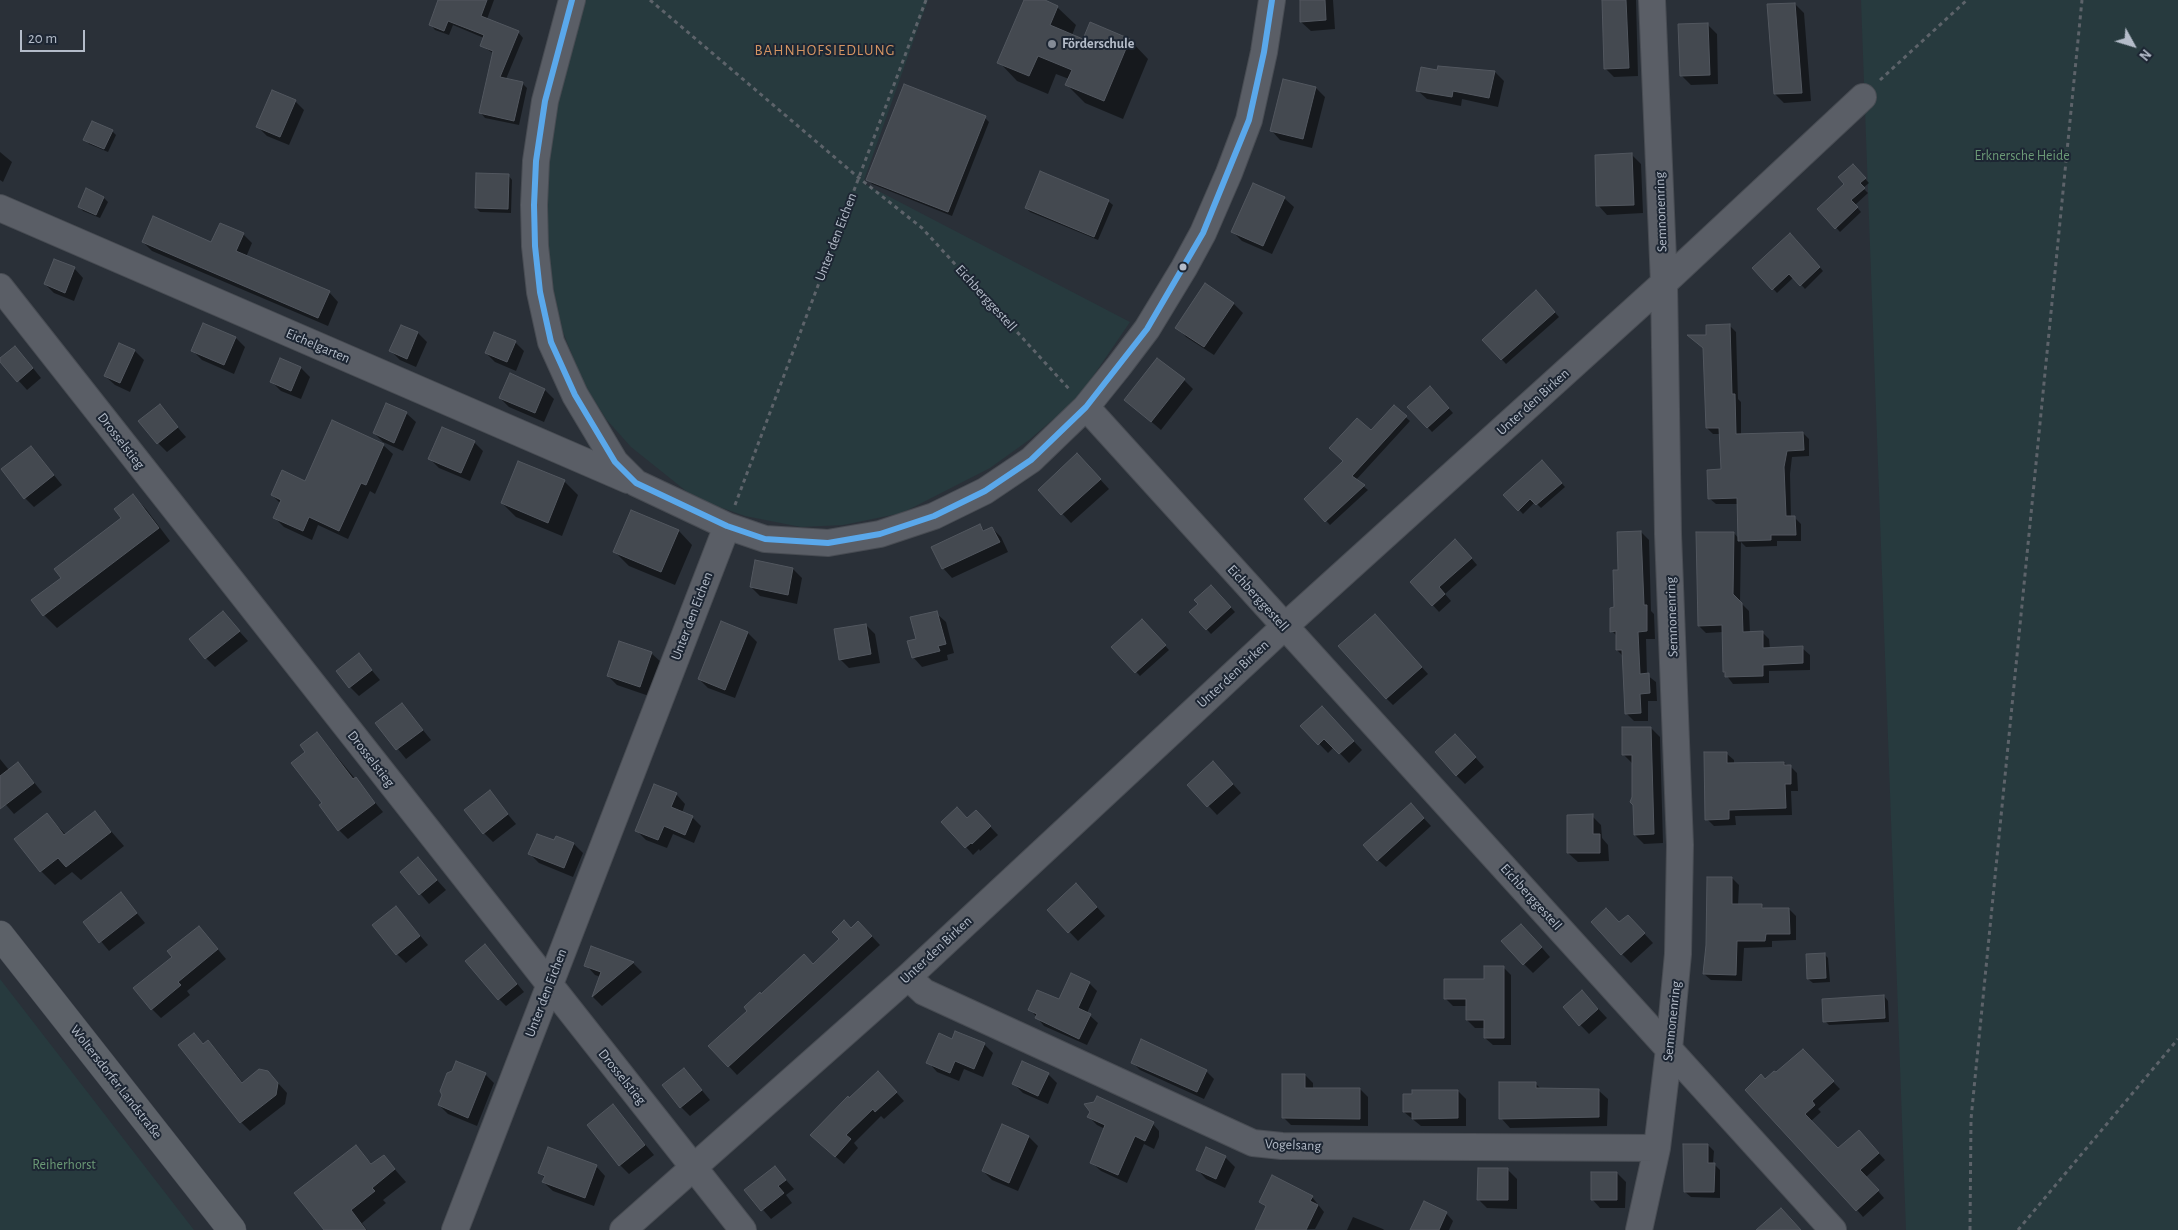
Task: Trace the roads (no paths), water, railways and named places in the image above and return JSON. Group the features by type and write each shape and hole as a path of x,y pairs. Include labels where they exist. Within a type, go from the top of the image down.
{"main road":[{"name":"Woltersdorfer Landstraße","path":"0,935 232,1230"}],"street":[{"path":"572,0 545,101 536,161 535,246 540,292 551,342 574,394 614,462 636,483"},
{"name":"Eichelgarten","path":"0,208 636,483 727,526 765,539 828,543 880,534 934,516 985,491 1031,460 1086,407 1147,329 1203,233 1249,120 1264,52 1272,0"},
{"name":"Semnonenring","path":"1639,1230 1656,1148 1670,1049 1678,954 1680,845 1668,534 1664,283 1652,0"},
{"name":"Unter den Birken","path":"623,1230 908,977 1284,627 1664,283 1863,97"},
{"name":"Drosselstieg","path":"0,287 743,1230"},
{"name":"Eichberggestell","path":"1086,407 1833,1230"},
{"name":"Unter den Eichen","path":"455,1230 727,526"},
{"name":"Vogelsang","path":"908,977 924,992 1253,1143 1282,1146 1656,1148"}],"place":[{"name":"Förderschule","path":"1052,44"}],"district":[{"name":"BAHNHOFSIEDLUNG","path":"825,50"}],"park label":[{"name":"Erknersche Heide","path":"2022,156"},
{"name":"Reiherhorst","path":"64,1165"}]}
